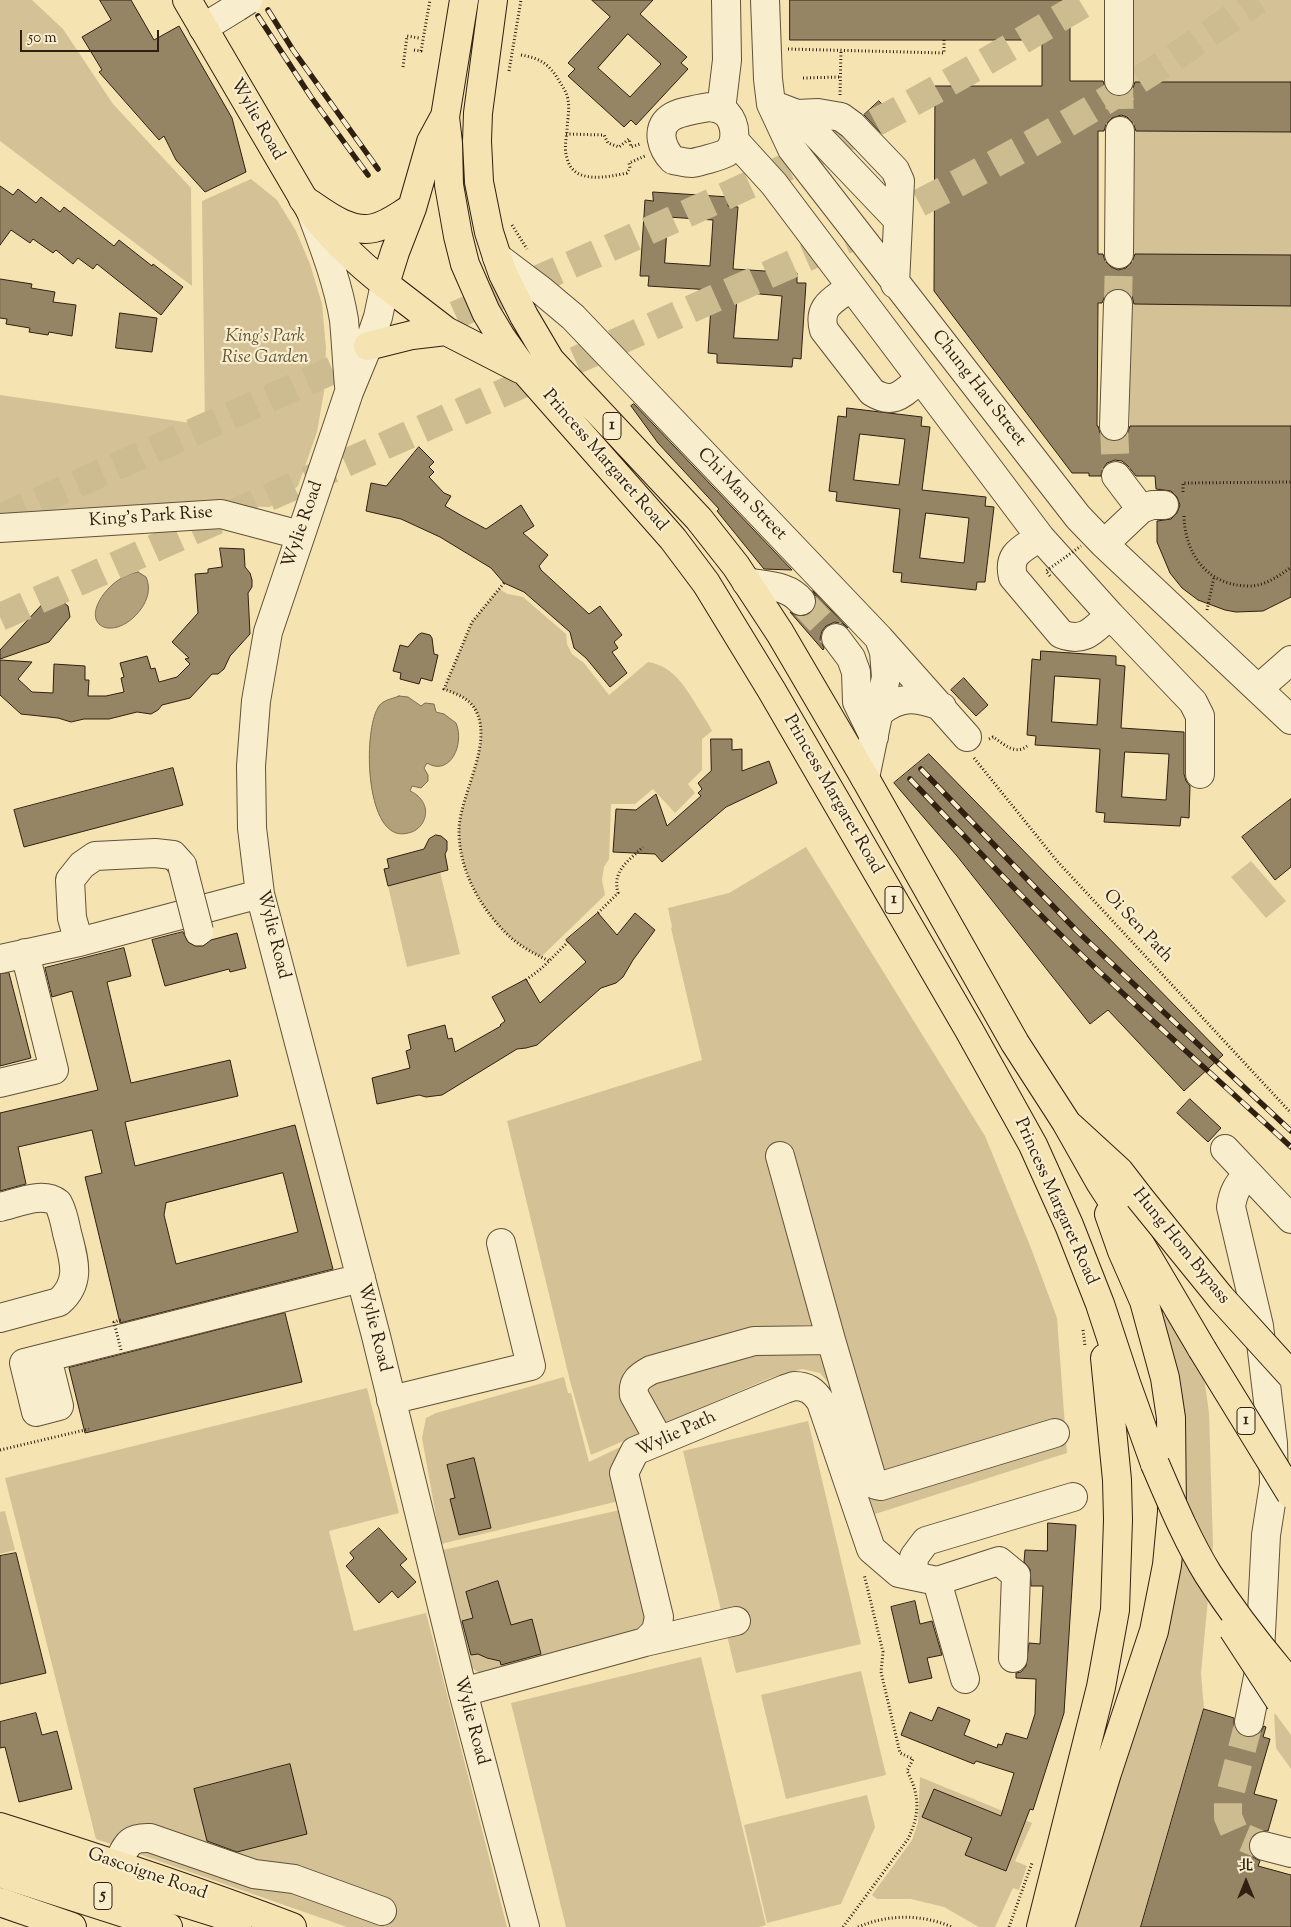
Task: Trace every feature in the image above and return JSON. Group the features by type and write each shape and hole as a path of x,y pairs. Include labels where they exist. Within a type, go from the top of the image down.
{"main road":[{"name":"Wylie Road","path":"187,0 306,205 328,233 363,267 385,284"},
{"name":"Princess Margaret Road","path":"464,0 445,117 449,184 465,264 486,312 525,371 673,539 706,583 752,657 964,1022 1033,1145 1069,1225 1100,1304 1155,1464 1176,1512 1208,1573 1254,1638 1291,1684"},
{"name":"Princess Margaret Road","path":"493,0 484,58 477,141 482,196 489,232 497,257 503,274 524,316 550,360 699,519 736,566 780,633 866,778 1015,1043 1066,1122 1100,1182 1139,1242 1202,1349 1285,1482"},
{"path":"445,117 431,142 412,208 385,284 446,331 525,371"},
{"path":"306,205 351,227 360,228 373,228 386,224 412,208"},
{"path":"368,346 412,335 446,331"},
{"name":"Hung Hom Bypass","path":"1066,1122 1119,1171 1221,1298 1291,1375"},
{"path":"1060,1927 1104,1782 1154,1631 1167,1565 1172,1512 1170,1418 1165,1378 1144,1301 1122,1251 1100,1182"},
{"path":"1041,1927 1101,1687 1110,1647 1115,1610 1118,1520 1117,1480 1100,1304"},
{"path":"1208,1573 1234,1630 1291,1716"},
{"name":"Gascoigne Road","path":"0,1827 117,1864 236,1905 292,1927"},
{"path":"0,1845 220,1914 237,1927"},
{"name":"5","path":"0,1864 206,1927"},
{"name":"5","path":"0,1873 168,1927"},
{"path":"0,1902 72,1927"}],"street":[{"path":"721,110 727,60 726,0"},
{"name":"Chung Hau Street","path":"765,0 766,48 771,104 792,150 1078,517 1092,545 1291,720"},
{"path":"1119,0 1119,82"},
{"path":"203,28 242,4"},
{"path":"771,104 818,110 840,117 852,125 895,170 900,181 896,284"},
{"path":"709,107 721,110 728,114 735,131 734,140 725,153 693,163 672,160 662,144 664,125 671,117 709,107"},
{"path":"1119,254 1120,131"},
{"path":"734,140 774,184 1040,537 1192,702 1200,716 1200,774"},
{"path":"306,205 328,258 340,299 344,319 349,392"},
{"name":"Chi Man Street","path":"497,257 573,317 879,638 975,743"},
{"name":"Wylie Road","path":"385,284 378,317 349,392 268,632 256,701 251,766 252,828 260,894 361,1278 462,1692 525,1927"},
{"path":"851,287 827,305 823,311 822,322 824,330 872,392 881,397 891,399 900,396 920,380"},
{"path":"1114,426 1118,304"},
{"path":"1116,476 1168,505"},
{"path":"1092,545 1168,505"},
{"name":"King's Park Rise","path":"0,528 221,514 300,535"},
{"path":"1040,537 1015,554 1011,569 1013,577 1061,634 1071,638 1081,638 1110,615"},
{"path":"746,582 785,589 800,599 814,585 813,570"},
{"path":"836,638 851,658 856,672 857,702 877,725"},
{"path":"866,778 886,677 884,652 879,638"},
{"path":"1258,689 1291,660"},
{"path":"877,725 891,704 903,700 917,699 942,707"},
{"path":"79,942 72,918 70,880 82,865 95,856 173,855 182,865 199,931"},
{"path":"0,1083 54,1070 12,956 79,942 260,894"},
{"path":"1225,1149 1291,1219"},
{"path":"780,1156 830,1340 872,1479 876,1485 881,1486 1055,1433"},
{"path":"1248,1174 1237,1185 1232,1194 1231,1206 1259,1326 1273,1443 1285,1482 1266,1535 1259,1672 1249,1722"},
{"path":"0,1207 44,1198 55,1200 58,1203 68,1233 75,1270 71,1288 67,1296 59,1302 0,1318"},
{"path":"391,1400 532,1366 501,1243"},
{"path":"47,1358 361,1278"},
{"path":"659,1440 634,1395 633,1386 637,1379 644,1374 754,1341 830,1340"},
{"name":"Wylie Path","path":"645,1642 656,1631 659,1617 624,1473 635,1451 785,1389 802,1386 815,1393 821,1402 871,1548 899,1573 925,1578"},
{"path":"965,1679 925,1578 914,1557 926,1541 1073,1497"},
{"path":"925,1578 999,1561 1016,1575 1012,1658"},
{"path":"462,1692 645,1642 736,1621"},
{"path":"117,1864 129,1842 138,1837 150,1838 254,1874 294,1879 382,1911"},
{"path":"1264,1846 1291,1853"}],"path":[{"path":"414,50 421,51 430,0"},
{"path":"509,71 521,0"},
{"path":"403,67 407,36 419,38"},
{"path":"766,48 944,54 944,40"},
{"path":"818,110 840,78 840,51"},
{"path":"521,55 537,58 546,65 566,92 568,109 566,157 570,167 586,176 594,178 610,176 627,173 630,168 629,163 644,156"},
{"path":"803,78 840,78"},
{"path":"566,134 604,135 608,143 619,147 629,139 631,147 643,144"},
{"path":"1291,482 1183,483 1168,505 1194,556 1202,567 1214,577 1250,586 1266,582 1291,567"},
{"path":"1050,576 1046,571 1092,545"},
{"path":"1207,611 1214,577"},
{"path":"504,583 472,622 444,689 459,695 472,705 478,717 481,734 478,756 462,808 459,830 460,850 465,872 476,893 491,914 508,935 524,948 549,961"},
{"path":"975,743 993,737 1014,750 1022,750 1027,746"},
{"name":"Oi Sen Path","path":"975,743 1057,861 1291,1113"},
{"path":"598,913 618,893 616,878 623,864 643,847"},
{"path":"526,980 568,942"},
{"path":"120,1350 114,1322 123,1319"},
{"path":"1083,1326 1086,1353"},
{"path":"0,1450 89,1430"},
{"path":"843,1927 908,1838 915,1824 918,1810 915,1785 907,1771 913,1760 900,1753 881,1672 884,1652 866,1580"},
{"path":"858,1927 878,1920 905,1917 923,1918 952,1927"}],"green space":[{"path":"0,0 32,0 63,29 113,104 191,188 192,286 0,141"},
{"path":"1129,0 1291,0 1291,469 1130,470"},
{"name":"King's Park Rise Garden","path":"251,179 277,200 296,231 310,264 322,304 326,348 324,392 317,432 298,486 270,507 230,506 0,520 0,395 205,425 202,201"},
{"path":"499,589 508,594 523,597 566,634 567,644 572,654 584,663 609,695 648,662 657,664 666,668 679,680 712,731 702,739 702,770 688,784 695,793 675,813 653,789 635,804 611,804 609,859 604,867 602,880 605,895 541,957 513,939 489,914 480,901 467,872 459,842 461,814 476,766 481,734 479,719 473,706 463,698 444,689 472,622"},
{"path":"806,847 985,1136 1031,1248 1057,1318 1067,1453 875,1514 832,1387 820,1373 802,1369 770,1378 591,1455 570,1381 507,1121 702,1060 668,908 729,893"},
{"path":"1251,861 1286,901 1266,918 1231,877"},
{"path":"440,872 460,954 407,967 388,886"},
{"path":"1166,1314 1204,1377 1209,1413 1213,1545 1201,1673 1204,1709 1141,1927 1072,1927 1164,1634 1159,1317"},
{"path":"564,1377 568,1393 571,1393 589,1462 641,1437 619,1501 441,1544 422,1438 426,1418 436,1413"},
{"path":"367,1388 399,1513 329,1531 354,1631 426,1613 507,1927 347,1927 96,1839 5,1478"},
{"path":"808,1421 861,1644 736,1673 683,1451"},
{"path":"624,1509 646,1619 635,1631 495,1672 478,1672 470,1667 443,1550"},
{"path":"5,1511 15,1550 0,1554 0,1512"},
{"path":"701,1657 766,1925 759,1927 566,1927 511,1703"},
{"path":"861,1671 886,1775 786,1799 761,1695"},
{"path":"1274,1712 1291,1735 1291,1769 1276,1748"},
{"path":"920,1777 1032,1823 1015,1861 1027,1866 1019,1890 1013,1888 995,1927 979,1927 944,1907 911,1899 877,1899 872,1895 912,1840 918,1823"},
{"path":"867,1795 875,1827 841,1904 767,1923 744,1825"}],"shaded area":[{"path":"138,572 146,577 148,585 147,597 141,609 122,626 104,627 98,623 95,616 103,595 118,580"},
{"path":"399,696 408,697 421,706 425,703 434,704 436,712 444,714 456,723 458,731 457,749 449,762 442,766 427,763 424,768 428,775 428,781 421,788 412,786 410,791 418,796 424,804 426,812 420,826 415,831 408,833 394,832 383,822 375,804 369,760 370,738 379,706 385,701"}],"building":[{"path":"100,0 131,0 154,40 179,26 232,118 246,172 205,192 176,160 164,136 159,140 99,72 102,70 82,37 111,20"},
{"path":"592,0 653,0 640,14 687,57 681,63 688,69 636,125 631,120 624,127 568,76 575,69 568,63 610,17","holes":["628,34 661,64 630,97 598,68"]},
{"path":"790,0 1070,0 1070,81 1103,81 1106,89 1112,95 1119,97 1127,94 1133,88 1135,82 1291,82 1291,132 1136,131 1133,123 1127,117 1121,115 1112,118 1106,124 1104,131 1098,131 1098,254 1103,254 1105,261 1111,267 1118,270 1126,268 1132,262 1135,254 1291,255 1291,306 1134,304 1132,296 1126,291 1118,288 1110,290 1102,303 1098,303 1097,426 1105,439 1114,442 1122,440 1127,435 1130,426 1291,426 1291,597 1263,611 1236,612 1198,600 1182,588 1170,573 1157,542 1157,521 1171,519 1177,513 1180,505 1177,497 1171,491 1156,489 1155,476 1136,476 1122,461 1115,460 1107,463 1102,470 1101,476 1089,476 1089,473 1072,473 934,291 935,86 1042,86 1042,40 790,40"},
{"path":"879,101 897,120 882,134 864,115"},
{"path":"0,186 13,195 18,189 36,203 41,197 60,212 64,207 114,246 119,240 183,287 161,315 97,264 93,269 78,258 73,264 56,250 53,253 33,239 30,243 11,230 0,245"},
{"path":"653,192 729,197 728,206 738,207 733,269 797,273 797,283 806,283 801,359 793,358 792,367 717,363 717,354 708,353 712,290 648,286 649,276 640,276 645,200 653,201","holes":["668,217 713,220 710,266 665,263","738,292 782,296 778,340 734,338"]},
{"path":"0,279 32,284 31,288 55,292 53,302 76,305 72,336 49,332 48,335 29,332 30,328 6,324 7,319 0,318"},
{"path":"120,313 157,318 152,352 116,348"},
{"path":"634,404 792,570 764,569 717,511 719,509 658,443 631,406"},
{"path":"847,408 922,417 921,426 930,427 922,490 986,497 985,506 994,507 985,582 977,582 976,590 901,582 902,573 893,572 900,509 836,501 837,492 829,491 838,416 846,417","holes":["860,434 905,439 899,485 854,480","926,513 969,518 964,563 920,558"]},
{"path":"419,447 434,462 429,467 434,472 429,477 444,493 451,496 445,506 462,516 486,529 521,505 534,526 523,533 548,555 539,566 541,570 589,614 600,606 622,635 614,642 618,648 612,652 627,673 610,687 586,658 574,648 570,632 524,592 504,583 491,568 440,537 401,519 366,511 371,483 386,486"},
{"path":"220,548 244,549 245,567 250,573 252,580 252,587 248,593 250,634 230,656 224,669 218,674 212,674 190,698 162,705 151,714 137,712 109,719 84,719 71,722 58,718 21,714 0,695 0,660 32,662 18,679 32,692 53,693 54,664 85,666 85,680 89,680 88,696 106,696 124,692 121,678 124,677 120,663 147,656 151,669 155,668 159,682 177,677 190,664 185,659 189,658 172,642 198,613 195,574 208,573 208,569 222,567"},
{"path":"813,591 848,628 843,624 835,622 826,626 822,631 820,639 823,650 790,612 797,616 805,616 812,612 816,605 816,597"},
{"path":"54,597 68,606 70,617 49,642 0,659 0,650 48,598"},
{"path":"422,633 430,635 434,654 438,655 432,681 421,678 419,684 400,679 401,673 393,671 400,645 408,647"},
{"path":"1041,651 1116,656 1116,665 1125,666 1121,728 1184,732 1184,774 1190,786 1189,818 1181,817 1180,826 1104,822 1105,813 1096,812 1100,749 1035,745 1036,736 1027,735 1032,659 1040,660","holes":["1055,676 1100,679 1097,725 1052,722","1125,752 1169,754 1166,800 1122,797"]},
{"path":"964,678 988,705 976,716 951,690"},
{"path":"711,739 732,739 732,750 742,749 742,771 769,761 777,783 726,807 662,862 655,854 613,852 616,809 636,810 656,794 667,826 701,796 698,793 702,789 698,783 711,771"},
{"path":"929,754 1223,1055 1184,1091 1108,1010 1090,1024 957,856 894,783"},
{"path":"173,768 183,805 24,847 14,810"},
{"path":"1291,799 1291,867 1275,880 1242,837"},
{"path":"436,835 441,836 447,841 445,854 448,870 388,886 384,869 389,868 387,859 424,849 429,839"},
{"path":"598,913 617,935 635,913 655,930 623,977 616,983 601,988 537,1045 517,1049 442,1095 426,1097 419,1095 377,1104 372,1078 410,1068 406,1051 411,1049 408,1035 445,1025 448,1039 452,1038 455,1052 501,1026 505,1021 492,997 526,979 540,1003 586,962 566,940"},
{"path":"183,932 188,942 195,946 203,946 211,940 237,933 246,968 230,972 229,969 165,986 152,940"},
{"path":"124,948 131,976 107,982 131,1083 230,1060 238,1096 125,1122 135,1166 295,1125 333,1269 120,1323 85,1177 102,1173 92,1130 18,1147 26,1184 0,1191 0,1113 98,1090 72,991 52,997 45,968","holes":["283,1173 298,1232 176,1264 164,1215 166,1203"]},
{"path":"9,973 31,1058 0,1066 0,974"},
{"path":"1190,1099 1221,1128 1208,1142 1177,1113"},
{"path":"285,1313 302,1382 85,1433 69,1368"},
{"path":"474,1458 491,1528 459,1535 450,1499 455,1498 447,1465"},
{"path":"1048,1523 1076,1525 1064,1713 1033,1810 1030,1809 1006,1871 965,1855 972,1838 922,1817 934,1789 1001,1816 1014,1773 976,1761 974,1764 901,1735 910,1712 932,1721 938,1707 970,1720 964,1735 997,1748 998,1744 1002,1745 1006,1733 1027,1739 1035,1714 1036,1679 1016,1678 1016,1673 1021,1672 1026,1666 1029,1643 1040,1644 1043,1586 1031,1586 1030,1569 1024,1562 1025,1550 1047,1551"},
{"path":"379,1528 407,1559 400,1565 416,1582 398,1598 392,1591 379,1603 346,1566 354,1558 350,1553"},
{"path":"16,1553 46,1673 0,1684 0,1556"},
{"path":"498,1581 511,1625 532,1619 541,1654 501,1665 500,1661 478,1654 471,1655 462,1621 473,1618 466,1592"},
{"path":"915,1601 920,1624 932,1621 942,1655 927,1658 932,1678 909,1683 891,1607"},
{"path":"1204,1709 1234,1718 1234,1727 1239,1734 1245,1737 1254,1737 1260,1733 1264,1726 1266,1727 1263,1737 1270,1739 1254,1794 1277,1800 1268,1831 1260,1831 1253,1835 1249,1842 1249,1850 1253,1857 1260,1861 1258,1866 1291,1875 1291,1927 1141,1927"},
{"path":"36,1713 42,1735 57,1731 72,1789 19,1802 5,1747 0,1748 0,1722"},
{"path":"290,1764 307,1834 237,1852 207,1841 194,1789"}],"tunnel":[{"path":"417,332 676,218 830,146 962,75 1090,0"},
{"path":"0,617 848,239 962,181 1075,119 1162,65 1258,0"},
{"path":"1119,81 1120,131"},
{"path":"1118,304 1119,254"},
{"path":"0,518 369,354"},
{"path":"1114,426 1116,476"},
{"path":"801,601 836,638"},
{"path":"1249,1722 1228,1802 1228,1817 1234,1831 1240,1836 1264,1846"}],"railway":[{"path":"268,10 293,50 378,169"},
{"path":"258,16 311,97 368,175"},
{"path":"921,769 1077,931 1291,1131"},
{"path":"910,779 1062,936 1291,1147"}]}
